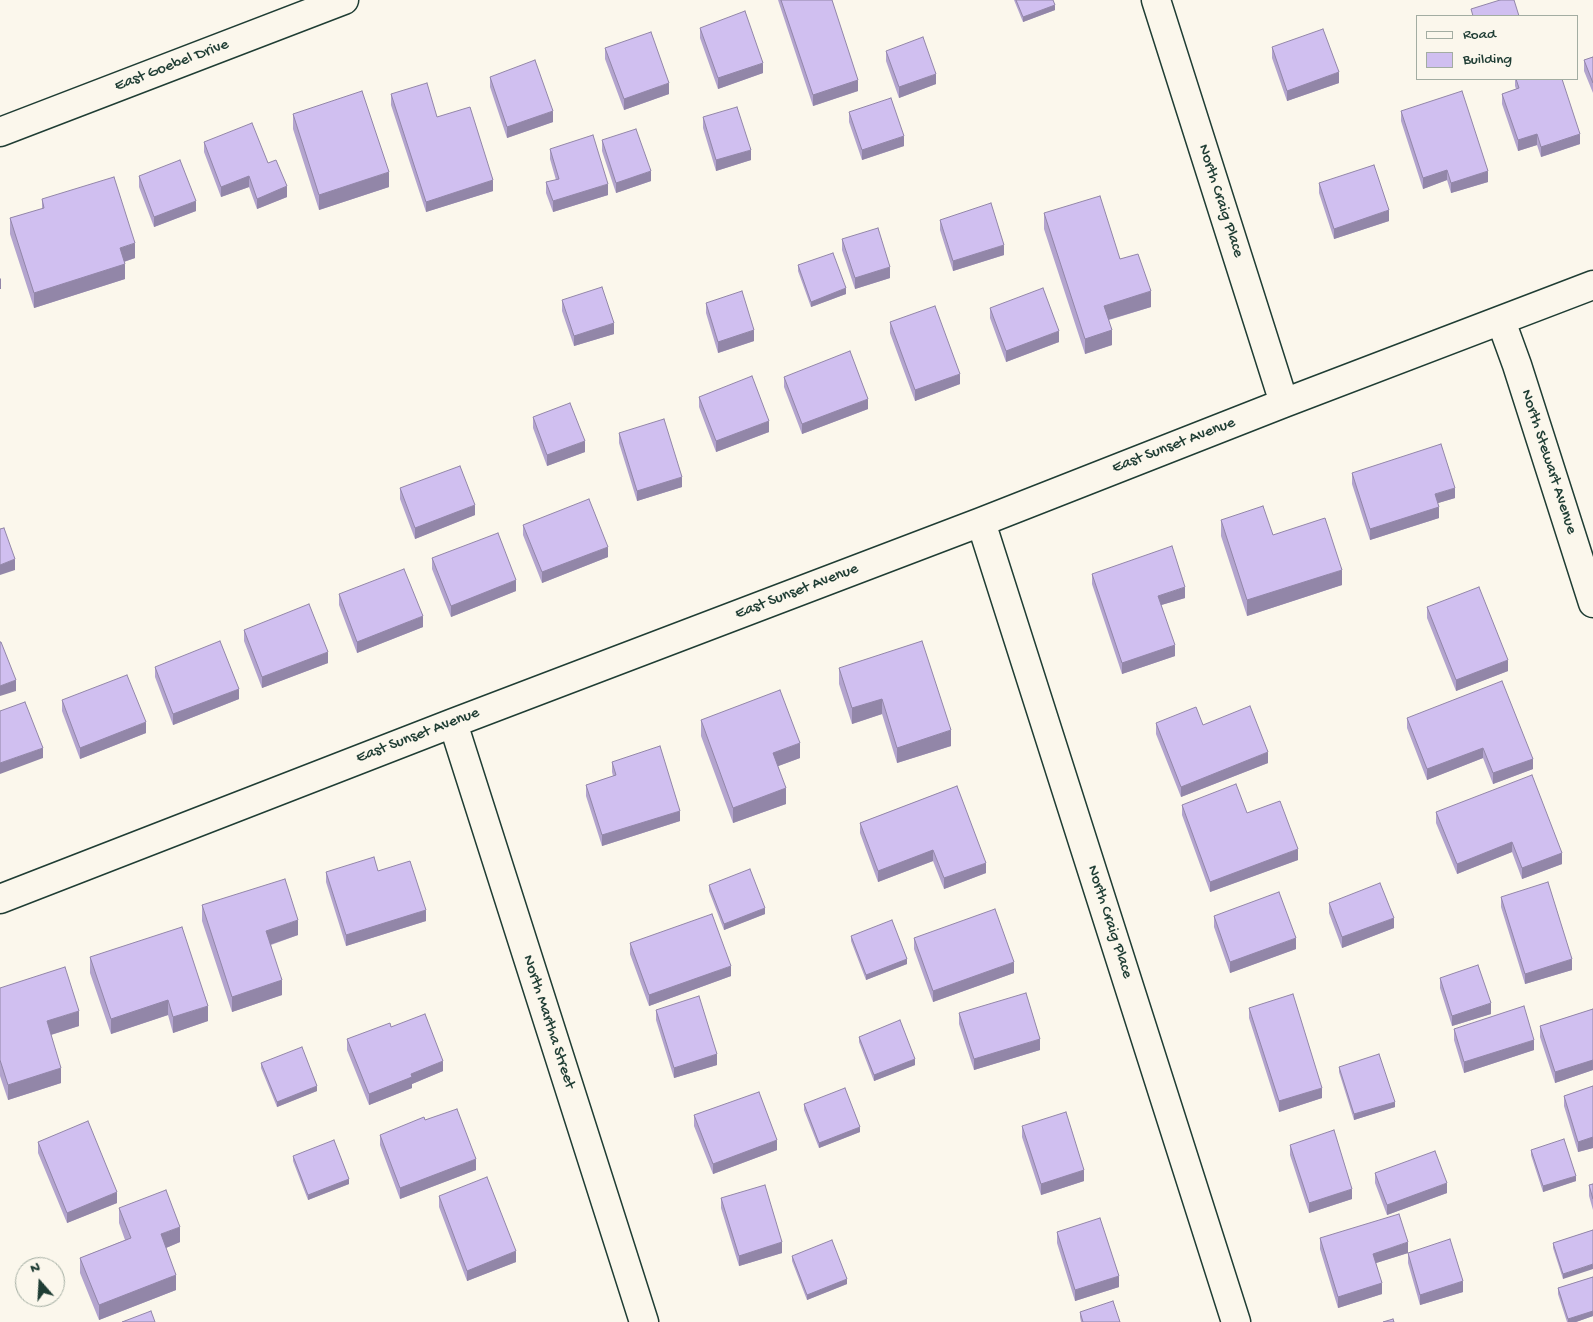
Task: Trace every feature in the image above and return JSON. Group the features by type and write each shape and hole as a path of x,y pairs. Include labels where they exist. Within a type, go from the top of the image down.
{"street":[{"name":"East Goebel Drive","path":"0,132 344,0"},
{"name":"North Craig Place","path":"1156,0 1284,403"},
{"name":"East Sunset Avenue","path":"0,899 1593,285"},
{"name":"North Stewart Avenue","path":"1501,320 1593,603"},
{"name":"North Craig Place","path":"981,522 1236,1322"},
{"name":"North Martha Street","path":"453,723 644,1322"}],"building":[{"path":"781,0 832,0 858,80 813,95"},
{"path":"1016,0 1053,0 1055,5 1023,17"},
{"path":"1500,0 1514,0 1519,15 1473,15 1471,9"},
{"path":"745,11 763,63 718,78 700,28"},
{"path":"1323,29 1339,72 1287,91 1272,47"},
{"path":"651,32 669,83 624,99 605,48"},
{"path":"923,37 936,74 899,87 886,51"},
{"path":"1593,57 1593,83 1584,60"},
{"path":"535,60 553,111 507,127 490,77"},
{"path":"1516,80 1562,80 1580,134 1541,147 1537,134 1518,140 1502,94 1519,88"},
{"path":"427,83 437,117 470,107 493,180 426,202 391,94"},
{"path":"362,91 389,172 319,195 293,114"},
{"path":"1462,91 1488,171 1451,183 1447,170 1423,178 1401,111"},
{"path":"891,98 904,136 862,150 849,112"},
{"path":"737,107 751,150 716,160 703,117"},
{"path":"252,123 268,163 276,160 287,186 257,199 249,176 221,187 204,142"},
{"path":"636,129 651,171 616,183 602,140"},
{"path":"593,135 608,184 553,201 546,182 559,179 550,149"},
{"path":"180,160 196,201 154,217 139,176"},
{"path":"1374,165 1389,210 1334,229 1319,183"},
{"path":"114,177 135,243 120,248 125,264 34,293 10,218 44,208 42,199"},
{"path":"1100,196 1120,259 1138,254 1151,291 1104,306 1112,330 1085,339 1044,213"},
{"path":"991,203 1004,245 953,261 940,220"},
{"path":"878,228 890,267 855,278 842,239"},
{"path":"833,253 846,288 811,302 798,265"},
{"path":"602,287 614,323 574,336 562,300"},
{"path":"1043,288 1059,331 1006,351 990,308"},
{"path":"742,291 754,330 718,342 706,303"},
{"path":"935,306 960,374 915,390 890,322"},
{"path":"850,351 868,399 802,424 784,377"},
{"path":"752,376 769,421 716,441 699,397"},
{"path":"570,403 585,441 547,455 533,417"},
{"path":"664,419 682,477 637,491 619,433"},
{"path":"1441,444 1455,488 1435,494 1439,507 1370,529 1352,473"},
{"path":"460,466 475,505 415,528 400,488"},
{"path":"589,499 608,547 542,572 523,525"},
{"path":"1263,506 1273,535 1325,518 1342,570 1247,600 1221,520"},
{"path":"4,528 15,559 0,565 0,529"},
{"path":"498,533 516,580 451,606 432,558"},
{"path":"1172,546 1185,587 1158,596 1175,645 1122,663 1092,574"},
{"path":"404,569 423,616 357,642 339,594"},
{"path":"1479,587 1508,660 1456,680 1427,607"},
{"path":"309,604 328,652 262,677 244,630"},
{"path":"220,641 239,689 173,714 155,667"},
{"path":"922,641 951,730 897,748 882,699 852,708 839,668"},
{"path":"0,642 16,680 0,686"},
{"path":"127,675 146,722 80,748 62,700"},
{"path":"1502,681 1533,759 1493,773 1483,748 1427,769 1407,718"},
{"path":"780,690 800,743 773,753 786,788 733,808 701,720"},
{"path":"25,702 43,748 0,763 0,711"},
{"path":"1250,706 1268,752 1181,787 1156,723 1196,707 1203,725"},
{"path":"660,746 680,811 602,835 586,785 616,775 612,762"},
{"path":"1532,775 1562,853 1522,868 1512,842 1457,864 1436,812"},
{"path":"1236,784 1247,813 1280,801 1298,849 1210,882 1182,805"},
{"path":"957,786 986,863 944,878 933,850 878,871 860,823"},
{"path":"374,857 378,871 410,861 426,910 346,935 326,872"},
{"path":"750,869 765,908 724,924 709,885"},
{"path":"285,879 298,920 266,931 282,980 232,997 202,905"},
{"path":"1548,882 1572,959 1525,974 1501,897"},
{"path":"1380,883 1394,918 1342,937 1329,903"},
{"path":"1279,892 1296,938 1230,962 1214,916"},
{"path":"995,909 1014,962 933,991 914,938"},
{"path":"712,914 731,966 649,995 630,943"},
{"path":"892,920 907,959 866,975 851,936"},
{"path":"182,927 208,1006 173,1017 168,1000 111,1019 90,957"},
{"path":"1478,965 1491,1003 1452,1016 1440,978"},
{"path":"65,967 79,1011 47,1021 61,1068 8,1085 0,1060 0,988"},
{"path":"1026,993 1040,1039 974,1059 959,1013"},
{"path":"1293,994 1322,1088 1279,1101 1249,1008"},
{"path":"699,996 717,1054 674,1068 656,1010"},
{"path":"1524,1006 1534,1040 1464,1062 1454,1029"},
{"path":"1593,1009 1593,1060 1555,1072 1540,1026"},
{"path":"425,1014 443,1061 411,1074 412,1077 369,1094 347,1039 390,1023 391,1027"},
{"path":"900,1020 915,1059 874,1075 859,1037"},
{"path":"302,1047 317,1086 277,1102 261,1063"},
{"path":"1379,1054 1395,1102 1354,1114 1339,1067"},
{"path":"1593,1086 1593,1137 1578,1142 1564,1096"},
{"path":"845,1088 860,1127 819,1143 804,1104"},
{"path":"759,1092 777,1140 713,1164 694,1115"},
{"path":"457,1109 476,1159 400,1188 380,1135 424,1117 425,1120"},
{"path":"1066,1112 1084,1170 1041,1184 1022,1126"},
{"path":"88,1121 117,1192 67,1213 38,1142"},
{"path":"1334,1130 1352,1189 1309,1203 1290,1145"},
{"path":"1564,1139 1576,1176 1543,1186 1531,1150"},
{"path":"334,1140 349,1179 308,1195 293,1156"},
{"path":"1435,1151 1447,1183 1387,1205 1375,1173"},
{"path":"487,1177 516,1251 467,1271 439,1196"},
{"path":"1593,1184 1593,1199 1589,1185"},
{"path":"765,1185 782,1242 739,1256 721,1198"},
{"path":"166,1190 180,1227 161,1234 176,1275 99,1305 80,1258 131,1238 119,1208"},
{"path":"1399,1214 1408,1242 1373,1254 1382,1283 1338,1297 1320,1238"},
{"path":"1100,1218 1119,1276 1075,1290 1057,1232"},
{"path":"1593,1230 1593,1264 1563,1274 1553,1243"},
{"path":"1450,1239 1463,1281 1420,1295 1408,1253"},
{"path":"832,1240 847,1279 807,1295 792,1256"},
{"path":"1593,1277 1593,1311 1568,1319 1558,1288"},
{"path":"1113,1301 1120,1322 1083,1322 1080,1312"},
{"path":"151,1311 155,1322 122,1322"},
{"path":"1393,1319 1394,1322 1383,1322"}]}
